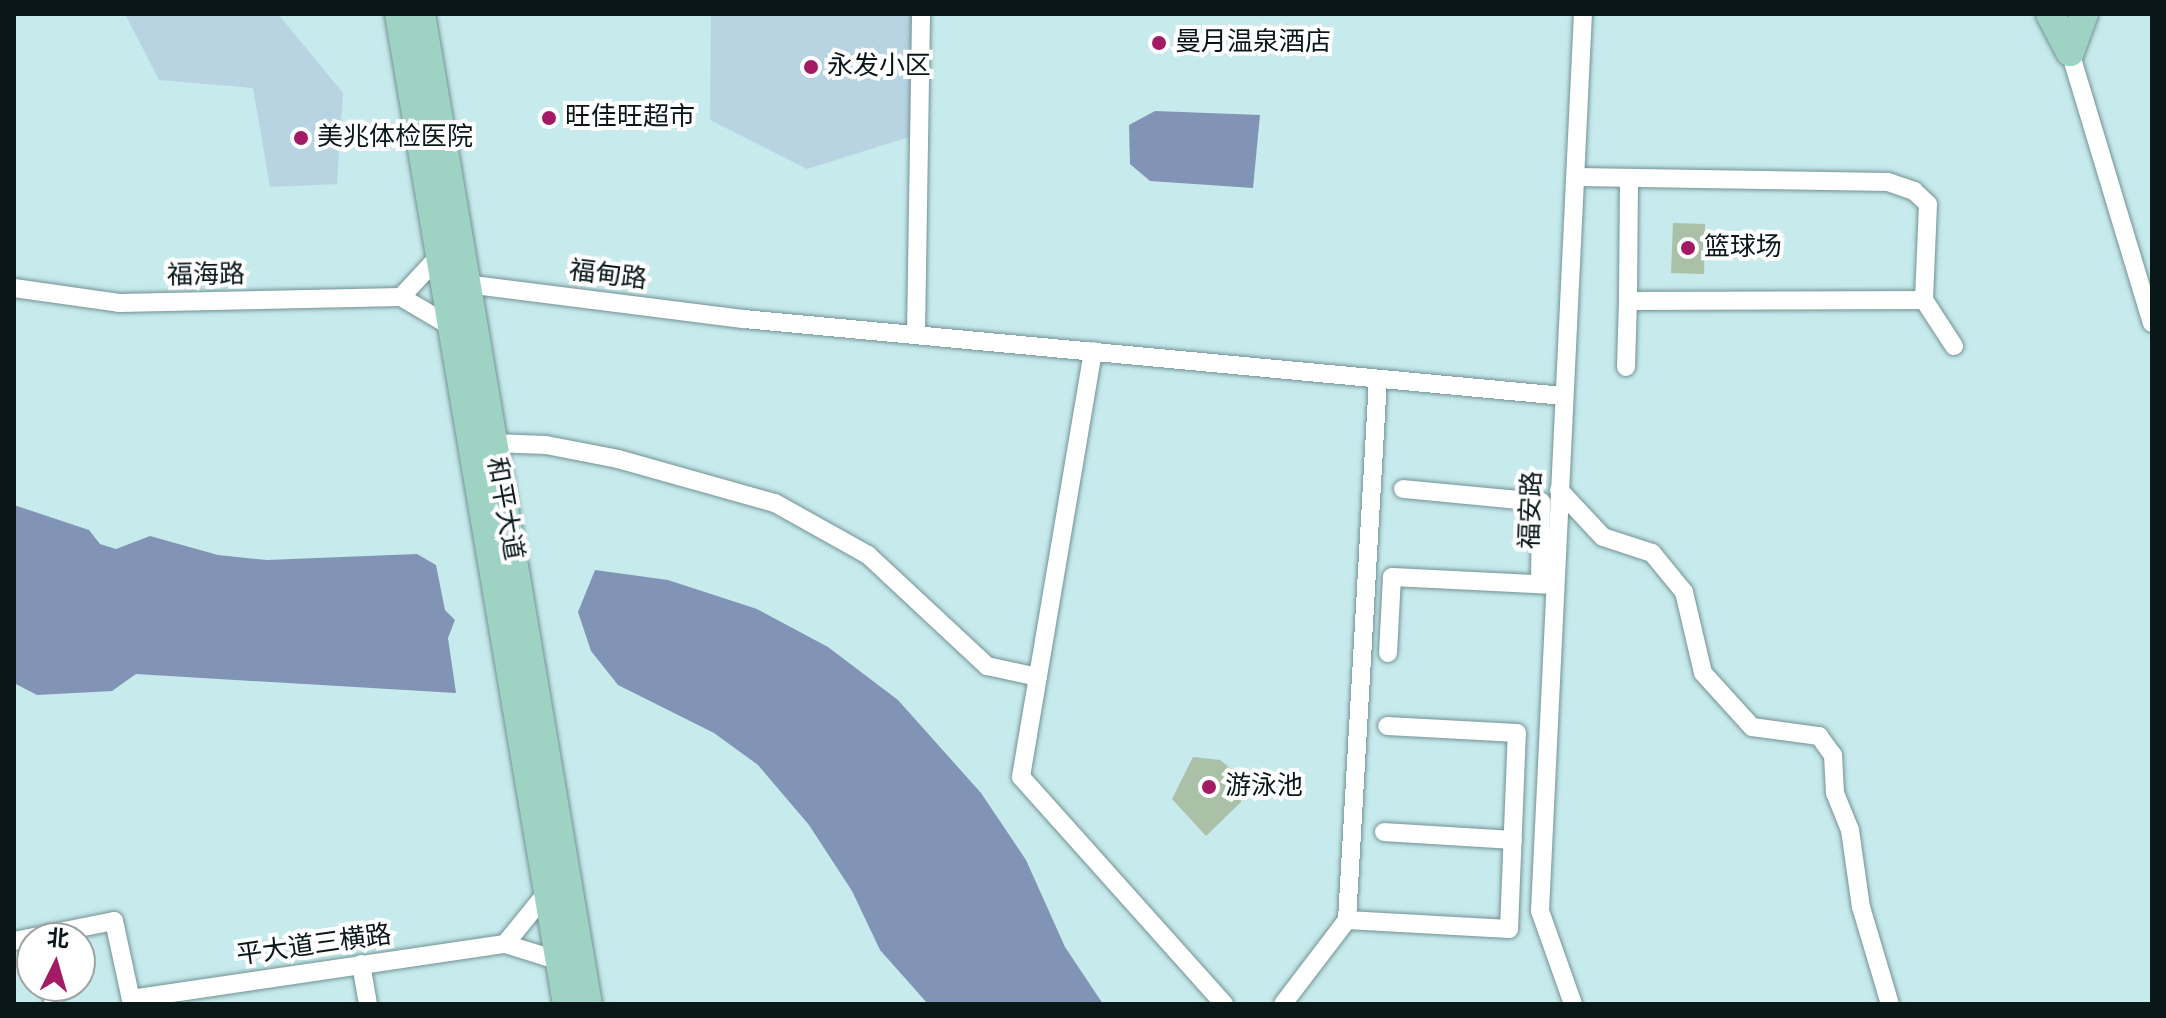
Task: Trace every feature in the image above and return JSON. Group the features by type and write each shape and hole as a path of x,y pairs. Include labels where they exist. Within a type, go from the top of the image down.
{"main road":[{"name":"和平大道","path":"399,14 567,1004"},
{"name":"和平大道","path":"421,14 588,1004"},
{"path":"2050,14 2070,52"},
{"path":"2070,52 2084,14"}],"street":[{"path":"916,334 921,14"},
{"name":"福安路","path":"1573,1004 1540,911 1547,584 1559,490 1583,14"},
{"path":"2070,52 2152,323"},
{"path":"1577,177 1888,182 1914,191 1928,204 1924,300 1954,346"},
{"path":"1626,367 1629,180"},
{"path":"440,255 401,297 452,327"},
{"name":"福甸路","path":"466,284 744,319 1563,396"},
{"name":"福海路","path":"14,288 119,303 401,297"},
{"path":"1628,301 1924,300"},
{"path":"1093,351 1021,777 1224,1004"},
{"path":"1283,1004 1347,920 1378,379"},
{"path":"493,443 546,445 618,459 775,503 868,555 987,666 1038,677"},
{"path":"1388,653 1392,577 1547,584 1541,502 1403,489"},
{"path":"1559,490 1603,537 1652,553 1684,592 1703,673 1752,727 1819,736 1833,755 1835,793 1850,830 1861,907 1890,1004"},
{"path":"1347,920 1509,929 1517,733 1387,726"},
{"path":"1384,832 1513,840"},
{"path":"548,891 505,944 560,961"},
{"path":"96,925 114,921 131,1002"},
{"name":"平大道三横路","path":"131,1002 505,944"},
{"path":"361,964 368,1004"}],"green space":[{"name":"篮球场","path":"1673,223 1705,224 1704,274 1671,273"},
{"name":"游泳池","path":"1193,757 1220,760 1239,775 1241,802 1206,836 1172,799"}],"water":[{"path":"1155,111 1260,115 1253,188 1150,181 1130,164 1129,125"},
{"path":"14,505 89,530 100,544 116,549 150,536 218,555 267,560 417,554 436,565 445,610 455,620 448,638 456,693 136,674 112,691 37,695 14,683"},
{"path":"595,570 668,580 757,609 828,647 898,700 981,793 1026,860 1065,947 1103,1004 928,1004 880,950 852,891 809,825 758,765 714,733 618,685 591,651 578,612"}],"building":[{"name":"美兆体检医院","path":"125,14 278,14 343,93 337,184 270,187 253,88 159,80"},
{"name":"永发小区","path":"711,14 913,14 909,137 807,169 710,120"}],"place":[{"name":"曼月温泉酒店","path":"1159,43"},
{"name":"永发小区","path":"811,67"},
{"name":"旺佳旺超市","path":"549,118"},
{"name":"美兆体检医院","path":"301,138"},
{"name":"篮球场","path":"1688,248"},
{"name":"游泳池","path":"1209,787"}]}
